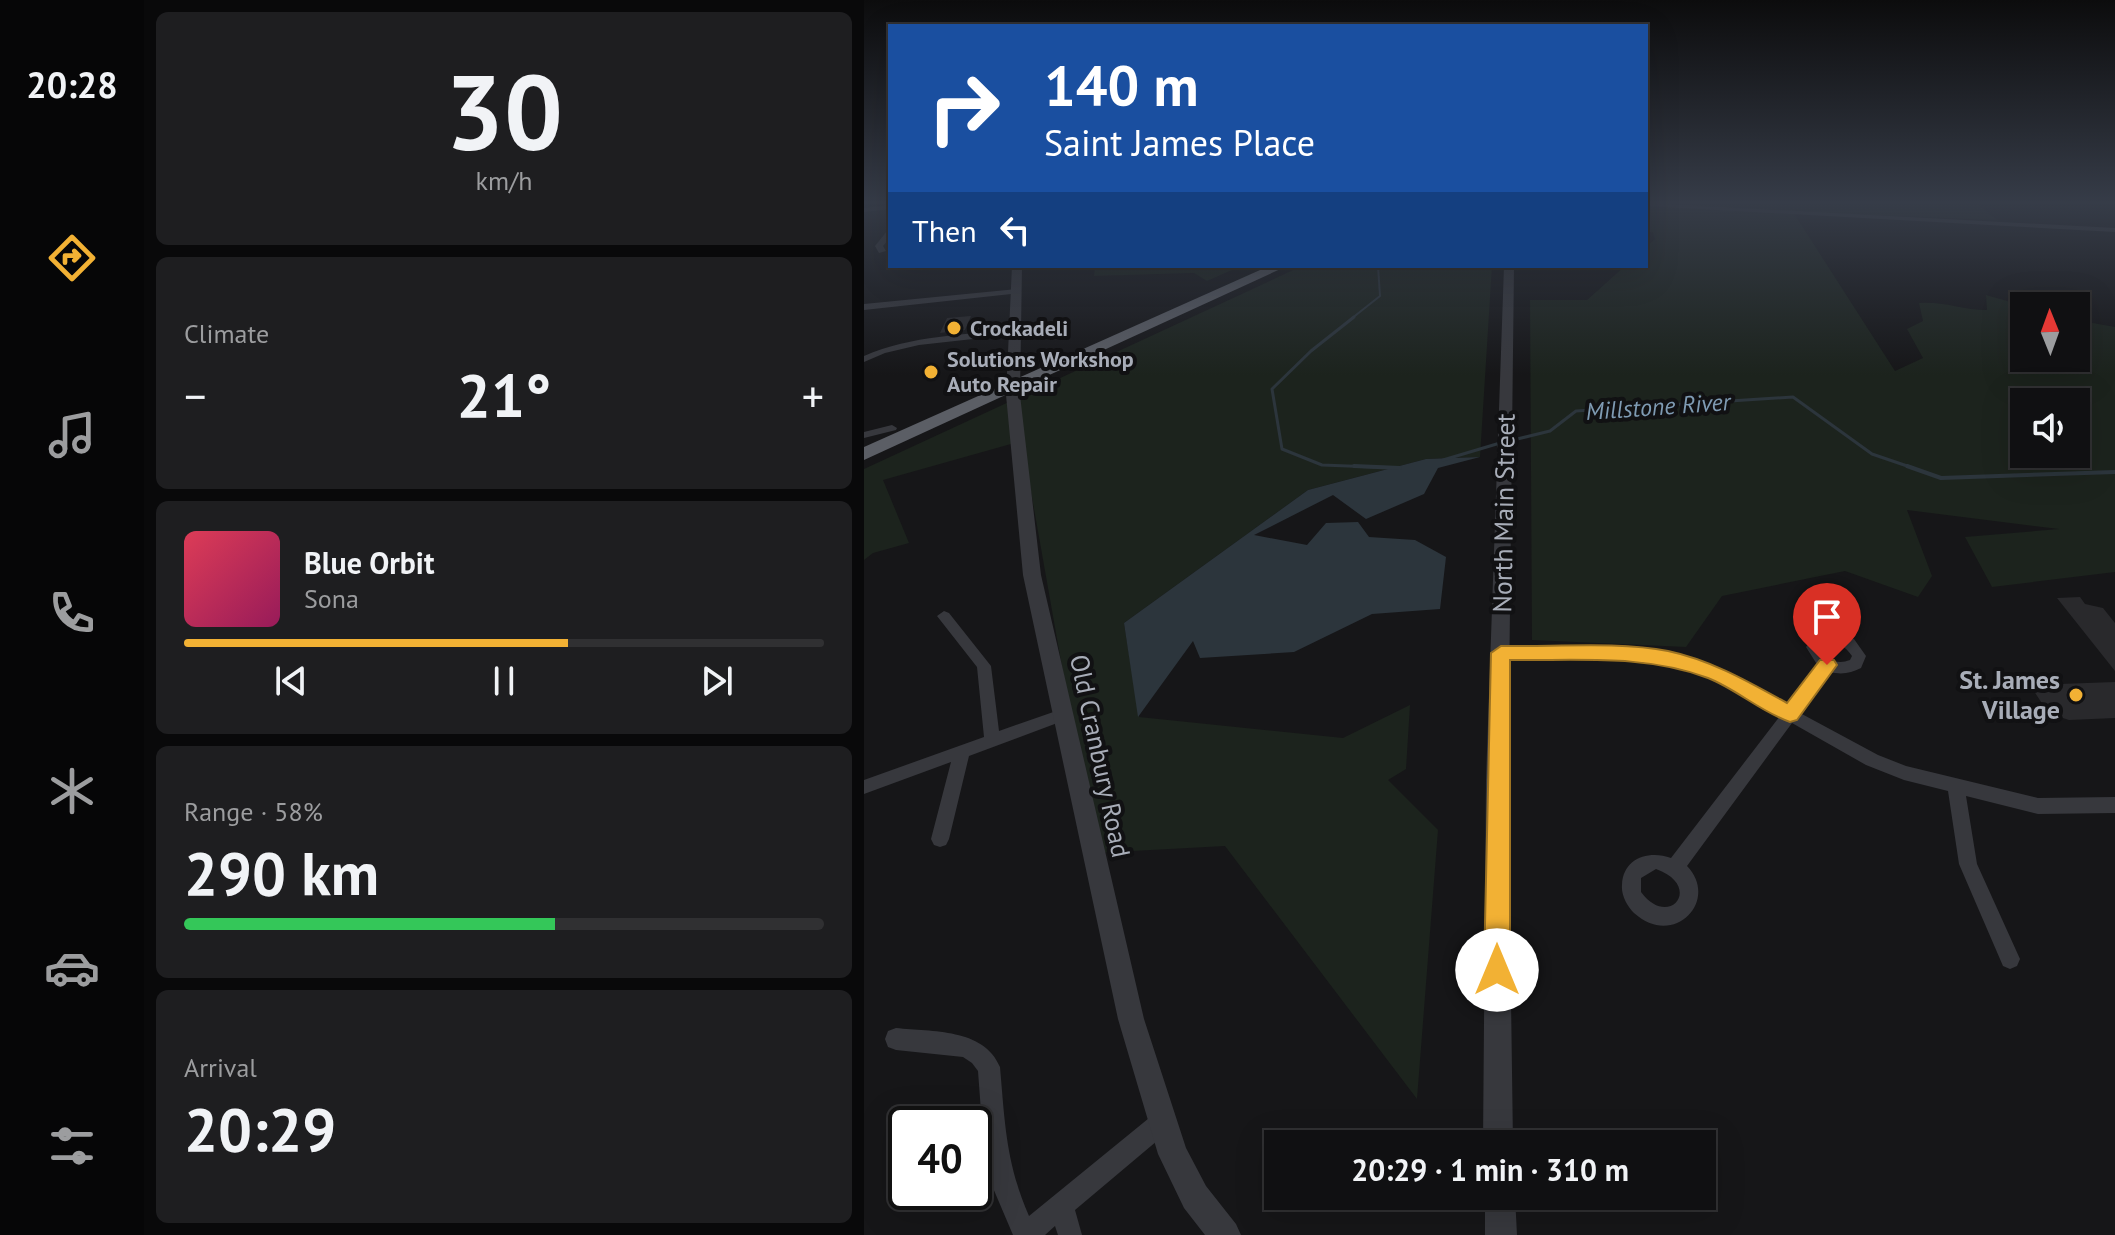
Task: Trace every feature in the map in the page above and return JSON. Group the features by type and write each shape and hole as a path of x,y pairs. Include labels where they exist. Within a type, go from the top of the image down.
{"highway":[{"path":"864,454 1014,380 1256,268"},
{"path":"864,438 1014,380 1275,268"}],"street":[{"name":"Old Cranbury Road","path":"1017,268 1014,380 1032,575 1062,715 1120,981 1162,1122 1173,1154 1195,1197 1225,1235"},
{"name":"North Main Street","path":"1498,1130 1497,780 1509,268"},
{"path":"864,307 1017,291"},
{"path":"864,359 908,344 1016,332"},
{"path":"944,616 984,666 992,741"},
{"path":"1501,653 1669,658 1717,674 1872,760 1904,773 2038,806 2115,805"},
{"path":"1675,867 1827,665"},
{"path":"864,787 1062,715"},
{"path":"940,839 962,752"},
{"path":"1956,787 1968,864 2010,959"},
{"path":"896,1039 966,1047 980,1055 989,1067 996,1152 1005,1188 1025,1235 1162,1122"},
{"path":"1062,1205 1070,1235"},
{"path":"1500,1210 1501,1235"}],"shaded area":[{"path":"1648,261 1824,261 1895,371 1923,358 1907,329 1923,321 1919,303 1987,310 1986,295 2010,302 2010,372 2090,372 2090,323 2115,327 2115,572 1992,587 1965,537 2059,529 1907,510 1932,576 1918,597 1845,571 1722,596 1686,647 1532,640 1530,300 1587,300 1623,268 1648,268"},
{"path":"1095,268 1236,268 1207,281 1194,273 1094,276"},
{"path":"1298,268 1492,268 1480,457 1426,459 1308,490 1124,623 1139,717 1343,738 1410,705 1406,769 1388,780 1438,830 1417,1099 1225,846 1095,853 1022,441 883,480 909,543 873,553 864,560 864,469"},
{"path":"1480,457 1438,468 1424,494 1366,519 1333,495 1254,535 1307,545 1326,523 1358,522 1369,537 1415,540 1446,557 1440,609 1372,614 1294,652 1200,658 1193,641 1138,717 1124,623 1308,490 1426,459"}],"building":[{"path":"971,316 965,330 940,333 947,318"},
{"name":"St. James Village","path":"2080,597 2085,604 2103,608 2115,623 2115,671 2057,598"},
{"name":"St. James Village","path":"2115,682 2115,718 2069,720 2043,705 2030,685"}],"waterway":[{"name":"Millstone River","path":"1351,319 1380,296 1378,268"},
{"name":"Millstone River","path":"1354,317 1311,351 1272,389 1282,449 1322,465 1400,468 1354,466"},
{"name":"Millstone River","path":"1509,441 1550,431 1576,411 1793,397 1872,454 1913,468"},
{"name":"Millstone River","path":"1443,460 1500,443"},
{"name":"Millstone River","path":"1907,466 1941,478 2115,472"}],"place":[{"name":"Crockadeli","path":"954,328"},
{"name":"Solutions Workshop Auto Repair","path":"931,372"},
{"name":"St. James Village","path":"2076,695"}],"route":[{"path":"1497,970 1501,653 1669,658 1717,674 1790,714 1827,665"}]}
